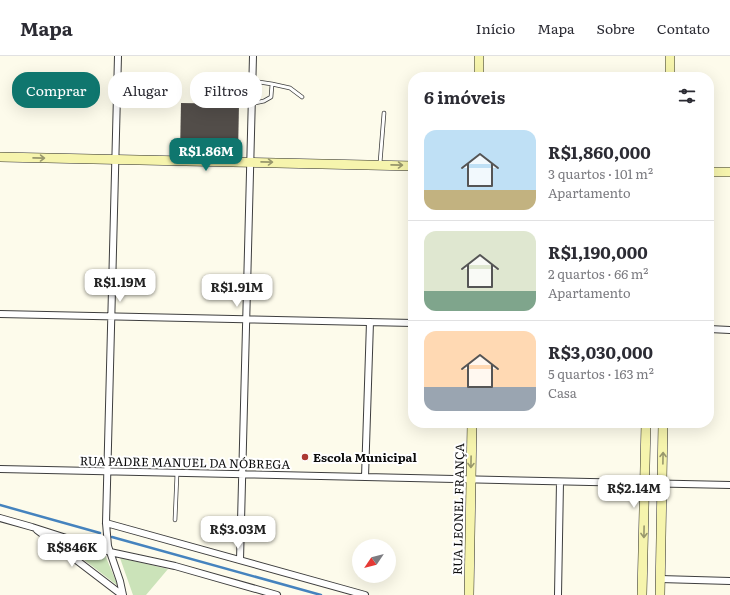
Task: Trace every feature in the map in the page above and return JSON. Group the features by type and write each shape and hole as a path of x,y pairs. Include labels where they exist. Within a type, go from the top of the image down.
{"main road":[{"path":"479,56 479,72"},
{"path":"670,56 670,72"},
{"path":"0,157 408,166"},
{"path":"714,172 730,172"},
{"name":"RUA LEONEL FRANÇA","path":"469,595 472,428"},
{"path":"642,595 646,428"},
{"path":"660,595 663,428"}],"street":[{"path":"118,56 106,523 110,552 123,595"},
{"path":"252,72 253,56"},
{"path":"240,560 252,108"},
{"path":"0,314 408,323"},
{"path":"365,477 370,322"},
{"path":"714,329 730,330"},
{"name":"RUA PADRE MANUEL DA NÓBREGA","path":"0,469 730,485"},
{"path":"558,595 560,482"},
{"path":"0,518 110,552 175,566 277,595"},
{"path":"106,523 365,595"},
{"path":"32,527 123,595"},
{"path":"660,579 730,581"}],"lane":[{"path":"262,82 290,88 302,97"},
{"path":"262,102 271,97 272,84"},
{"path":"380,165 384,113"},
{"path":"175,520 177,473"}],"green space":[{"path":"57,539 105,555 118,586"},
{"path":"120,558 168,569 146,595 133,595"}],"building":[{"path":"182,103 190,103 190,108 239,108 238,154 180,152"}],"waterway":[{"path":"0,505 100,533"},
{"path":"112,537 321,595"}],"place":[{"name":"Escola Municipal","path":"305,457"}]}
